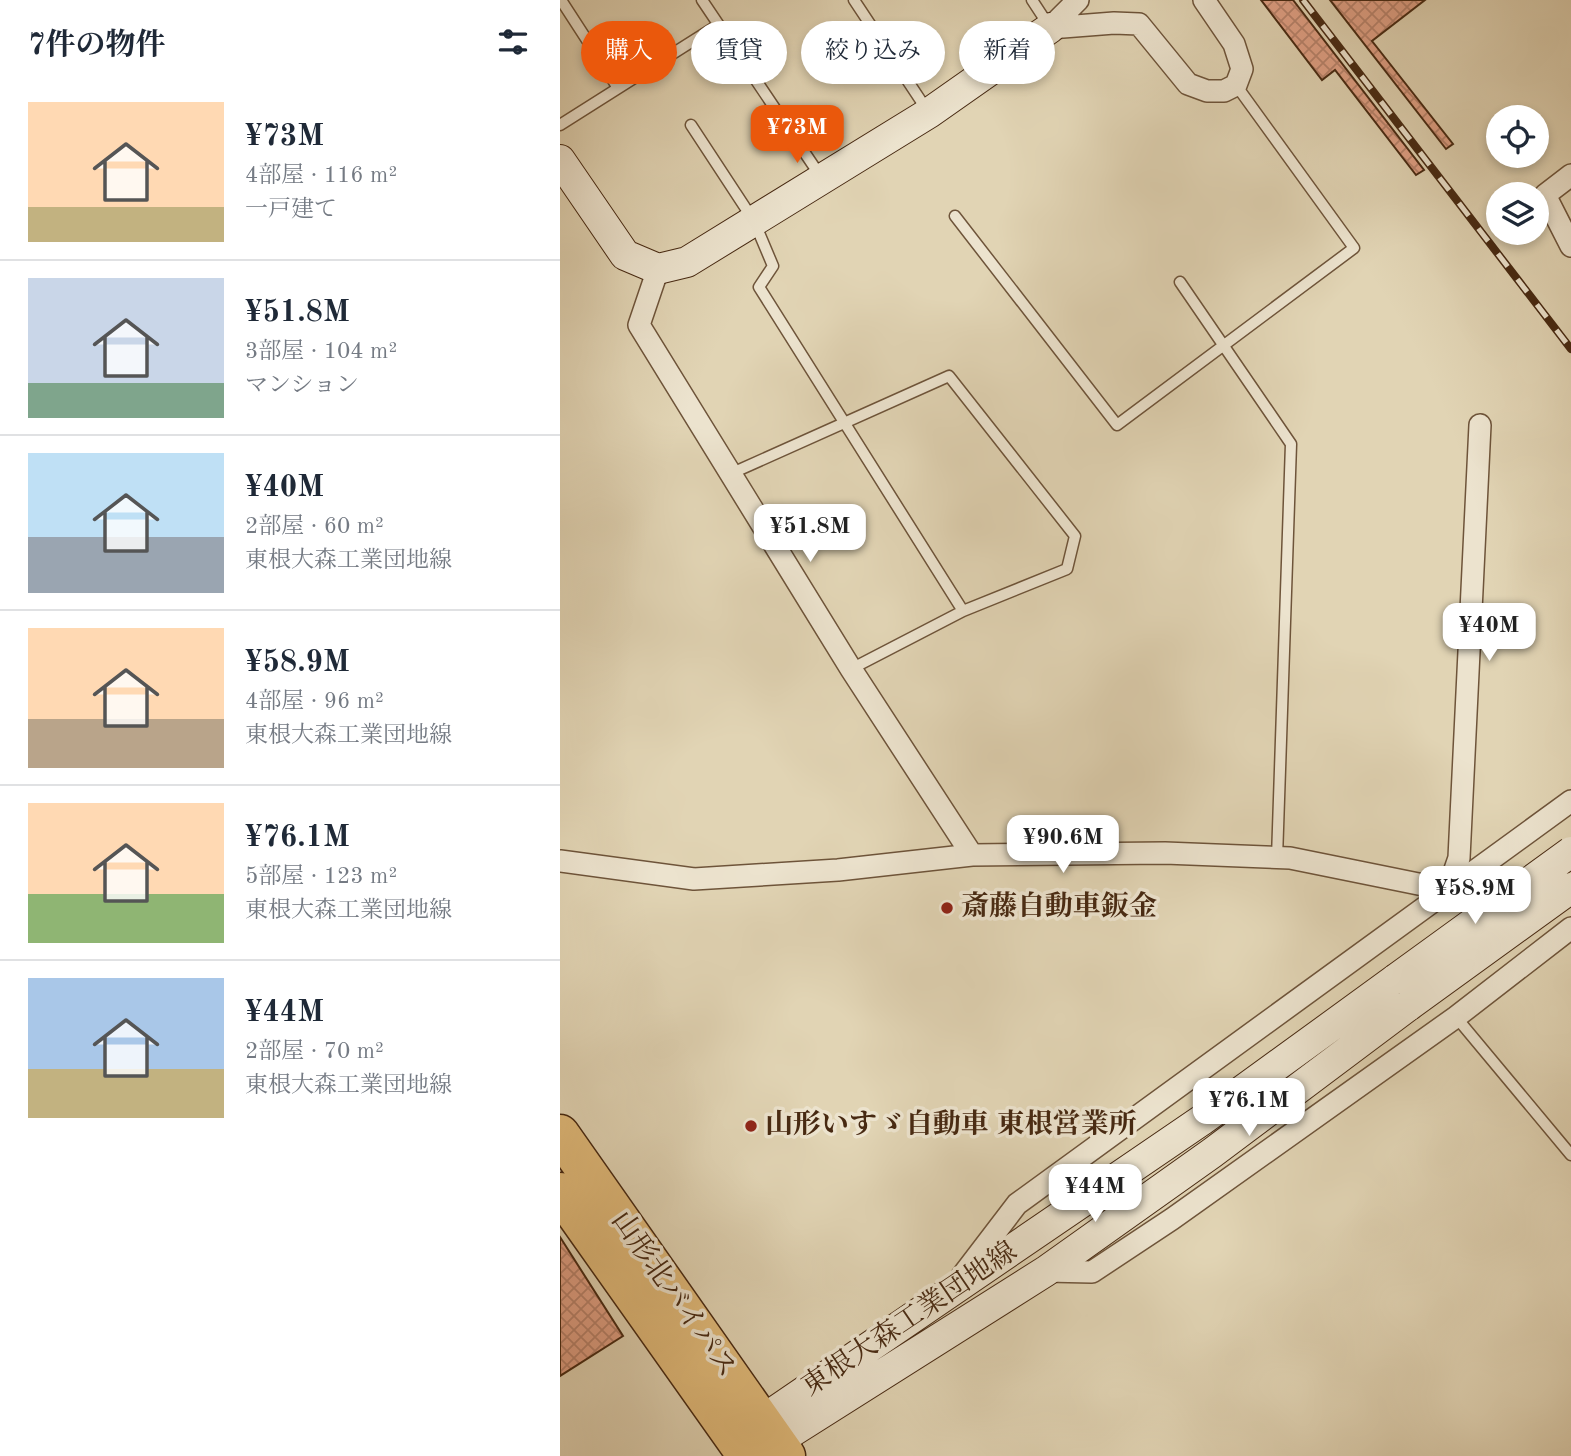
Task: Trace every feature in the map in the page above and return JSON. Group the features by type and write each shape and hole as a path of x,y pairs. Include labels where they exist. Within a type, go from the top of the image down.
{"highway":[{"name":"山形北バイパス","path":"560,1134 753,1446"},
{"name":"山形北バイパス","path":"560,1192 753,1446"}],"main road":[{"path":"560,160 625,256 658,269 687,262 929,113 970,84"},
{"name":"東根大森工業団地線","path":"753,1446 1046,1271 1212,1153 1571,852"},
{"name":"東根大森工業団地線","path":"753,1446 948,1294 1202,1120 1571,888"}],"street":[{"path":"1055,23 1078,0"},
{"path":"1055,28 1139,24 1188,85 1208,91 1224,91 1236,85 1242,69 1234,44 1204,0"},
{"path":"1571,174 1545,195 1571,246"},
{"path":"658,269 639,325 851,669 972,855"},
{"path":"1448,890 1459,858 1480,425"},
{"path":"948,1294 1017,1204 1571,801"},
{"path":"560,861 694,879 838,870 972,855 1165,853 1277,858 1448,890 1571,898"},
{"path":"1046,1271 1092,1272 1172,1219 1456,1017 1571,928"}],"lane":[{"path":"561,0 618,88"},
{"path":"702,0 716,21"},
{"path":"854,0 929,113"},
{"path":"1032,0 1046,21"},
{"path":"560,125 691,41"},
{"path":"758,84 822,179"},
{"path":"956,216 1117,425 1354,248 1236,85"},
{"path":"691,125 754,221 773,266 759,287 963,611"},
{"path":"1180,282 1226,344 1291,444 1277,858"},
{"path":"730,474 949,376 1076,536 1067,569 963,611 851,669"},
{"path":"1456,1017 1571,1155"}],"building":[{"path":"1261,0 1293,0 1424,170 1416,175 1335,70 1322,80"},
{"path":"1330,0 1425,0 1372,41 1453,144 1446,149"},
{"path":"560,1237 623,1336 560,1376"}],"railway":[{"path":"1303,0 1571,349"}],"place":[{"name":"斎藤自動車鈑金","path":"947,908"},
{"name":"山形いすゞ自動車 東根営業所","path":"751,1126"}]}
